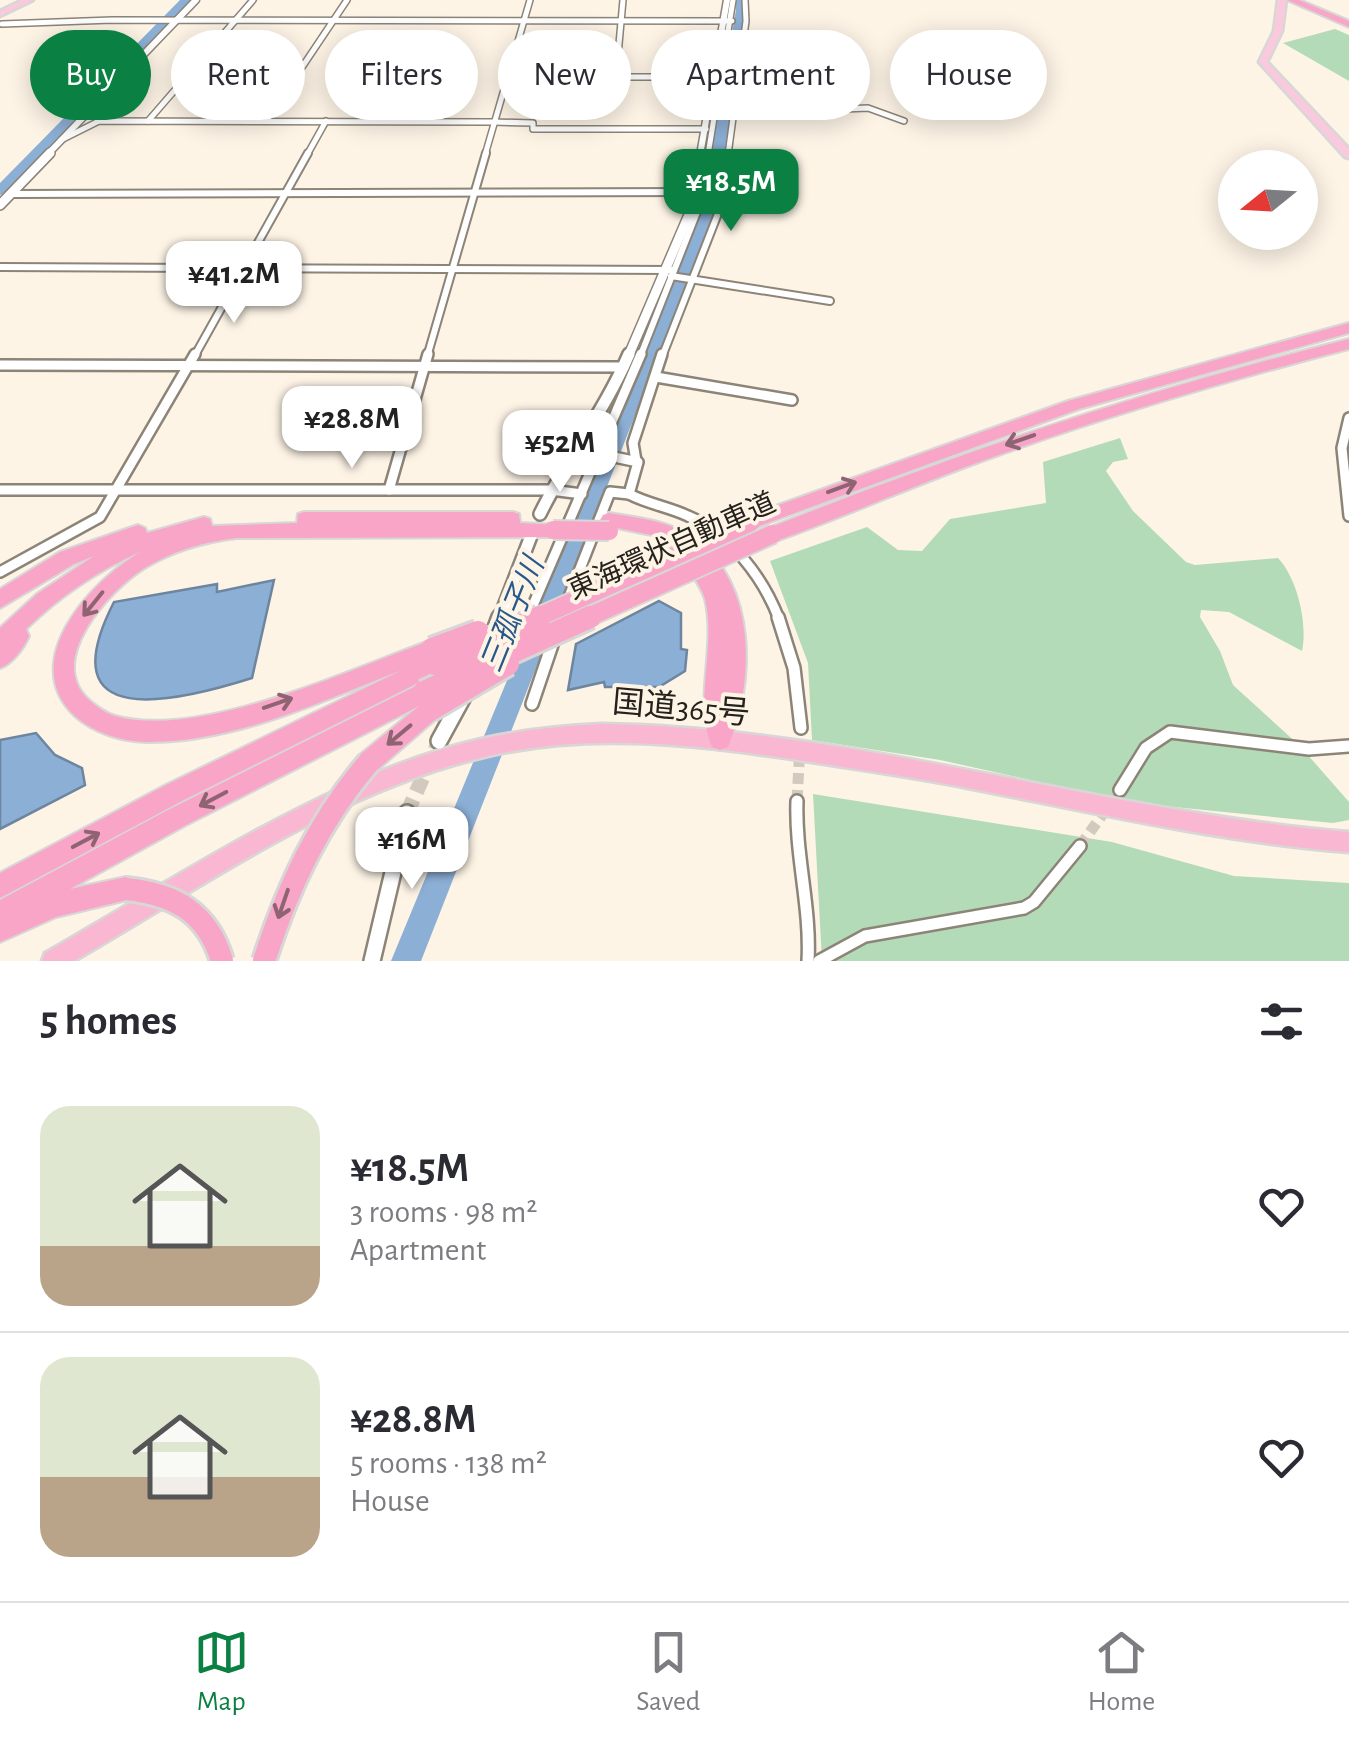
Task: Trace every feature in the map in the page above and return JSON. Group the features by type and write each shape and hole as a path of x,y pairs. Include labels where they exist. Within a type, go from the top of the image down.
{"highway":[{"path":"1285,1 1305,2 1349,21"},
{"name":"東海環状自動車道","path":"433,657 751,522 1074,404 1349,328"},
{"name":"東海環状自動車道","path":"427,701 672,578 918,476 1188,385 1349,344"},
{"path":"0,600 53,566 105,543 164,527 212,522 456,517 609,525 662,540 687,555 704,574 712,591 720,632 713,707 720,739"},
{"path":"0,642 48,595 110,556 164,534 212,522"},
{"path":"0,659 41,613 84,580 148,549 195,537 550,522"},
{"path":"195,537 148,556 128,569 94,600 80,620 64,662 64,678 77,708 93,719 112,728 142,732 208,724 433,657"},
{"path":"0,886 433,657"},
{"path":"264,961 304,852 326,814 427,701"},
{"path":"0,914 176,818 427,701"},
{"name":"国道365号","path":"53,961 341,801 423,766 513,741 610,730 720,739 962,776 1089,804 1296,839 1349,842"},
{"path":"0,929 55,905 126,889 155,890 195,910 210,928 222,961"}],"main road":[{"path":"1,19 28,0"},
{"path":"1285,1 1278,31 1264,62 1266,67 1349,155"}],"street":[{"path":"0,205 196,0"},
{"path":"148,121 253,0"},
{"path":"266,121 347,0"},
{"path":"389,490 449,270 530,0"},
{"path":"623,0 616,77 651,78"},
{"path":"727,30 730,0"},
{"path":"743,30 745,0"},
{"path":"1,19 729,21"},
{"path":"870,109 904,122"},
{"path":"550,522 551,490 598,417 670,272 695,192 708,120"},
{"path":"512,657 556,545 610,432 640,346 701,202 713,120"},
{"path":"628,494 633,443 670,328 695,280 721,206 733,120"},
{"path":"58,141 99,121 493,122 534,123 533,128 706,129"},
{"path":"0,572 100,517 120,490 326,121"},
{"path":"10,194 695,192"},
{"path":"0,267 670,272 695,280 830,301"},
{"path":"0,365 624,367"},
{"path":"656,377 792,400"},
{"path":"1349,418 1342,448 1349,516"},
{"path":"576,449 632,460"},
{"path":"0,490 551,490 582,494"},
{"path":"532,704 610,492 628,494 701,522 759,575 792,659 801,728"},
{"path":"439,741 488,649 530,536"},
{"path":"1120,790 1136,758 1156,738 1170,732 1309,749 1349,746"},
{"path":"797,801 796,833 810,920 808,961"},
{"path":"372,961 407,813"},
{"path":"820,961 848,942 879,933 1024,908 1034,902 1080,846"}],"green space":[{"path":"1335,29 1349,35 1349,81 1283,43"},
{"path":"1120,438 1128,459 1113,462 1106,471 1133,511 1186,562 1195,565 1278,558 1285,567 1296,589 1302,615 1302,651 1229,612 1201,610 1200,617 1220,651 1233,685 1300,746 1349,802 1349,820 1333,823 1134,803 940,760 812,740 808,663 770,561 867,527 898,550 922,551 950,519 1046,503 1043,462"},
{"path":"813,794 1112,842 1234,876 1349,883 1349,961 822,961"}],"water":[{"path":"274,580 252,678 189,695 157,699 129,698 108,690 97,673 98,644 114,602 217,584 217,592"},
{"path":"659,601 681,613 681,649 687,650 685,671 659,687 605,687 604,682 568,690 576,644"},
{"path":"36,733 55,755 82,768 85,785 0,829 0,740"}],"waterway":[{"path":"0,191 186,0"},
{"name":"三孤子川","path":"406,961 709,209 741,10 739,0"}],"tunnel":[{"path":"797,801 801,728"},
{"path":"407,813 439,741"},
{"path":"1080,846 1120,790"}]}
